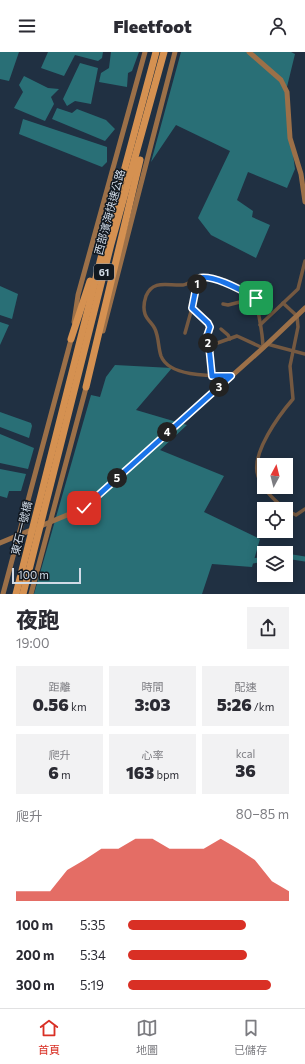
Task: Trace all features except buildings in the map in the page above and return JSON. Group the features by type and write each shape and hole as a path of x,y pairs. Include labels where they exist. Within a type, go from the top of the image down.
{"highway":[{"name":"西部濱海快速公路","path":"152,84 156,52"},
{"name":"西部濱海快速公路","path":"46,493 112,244 152,84 164,52"},
{"path":"71,339 88,289 125,154 152,84"},
{"path":"86,387 142,152 152,84"},
{"name":"東石一號橋","path":"16,594 46,493"},
{"name":"東石一號橋","path":"23,594 46,493"}],"street":[{"path":"3,594 71,339 78,295 145,52"},
{"path":"31,594 86,387 101,339 175,52"},
{"path":"249,52 281,80 287,92 290,138 301,174 305,202"},
{"path":"260,325 298,289 305,260"},
{"path":"231,376 202,376 175,369 165,363 160,350 155,328 146,316 144,301 148,292 154,286 159,284 185,285 204,276 212,278 256,298"},
{"path":"185,333 198,278"},
{"path":"223,304 228,305 256,298"},
{"path":"256,298 265,346"},
{"path":"278,502 267,492 257,475 257,467 266,440 277,419 293,399 290,366 298,327 297,316 283,303"},
{"path":"192,308 208,323 210,327 206,339 209,346 212,376"},
{"path":"0,543 84,508 265,346 305,308"},
{"path":"221,329 230,339"},
{"path":"209,346 237,336 265,346 305,354"},
{"path":"293,513 296,515 305,509"}],"shaded area":[{"path":"0,52 19,52 9,81 0,79"},
{"path":"48,52 103,52 102,58 98,61 75,55 64,76 41,68"},
{"path":"111,52 139,52 132,71 128,73 127,87 99,82 101,73 109,68"},
{"path":"181,52 291,52 295,54 285,95 295,169 287,188 248,172 237,200 253,211 252,217 270,225 256,258 211,235 198,218 230,151 176,125 151,162"},
{"path":"80,63 98,68 91,104 75,101 67,106 63,99"},
{"path":"24,76 48,88 59,89 51,97 54,104 45,121 14,108 23,92 19,85"},
{"path":"57,108 72,113 77,109 106,120 115,129 105,141 52,119"},
{"path":"23,119 107,147 107,162 102,167 19,134"},
{"path":"0,286 18,294 12,319 0,315"},
{"path":"0,322 9,325 0,345"},
{"path":"115,365 172,368 136,410 187,425 160,450 224,476 204,512 260,539 252,567 212,564 202,594 34,594 91,395 100,397 106,377"},
{"path":"0,412 31,423 32,426 29,438 0,427"},
{"path":"0,434 34,448 28,469 0,463"},
{"path":"0,469 26,474 21,491 9,491 7,498 0,496"}],"waterway":[{"path":"293,557 305,559"},
{"path":"247,562 257,560"}],"route":[{"path":"84,508 231,376 212,376 209,346 206,339 210,327 208,323 192,308 198,278 204,276 212,278 256,298"}]}
